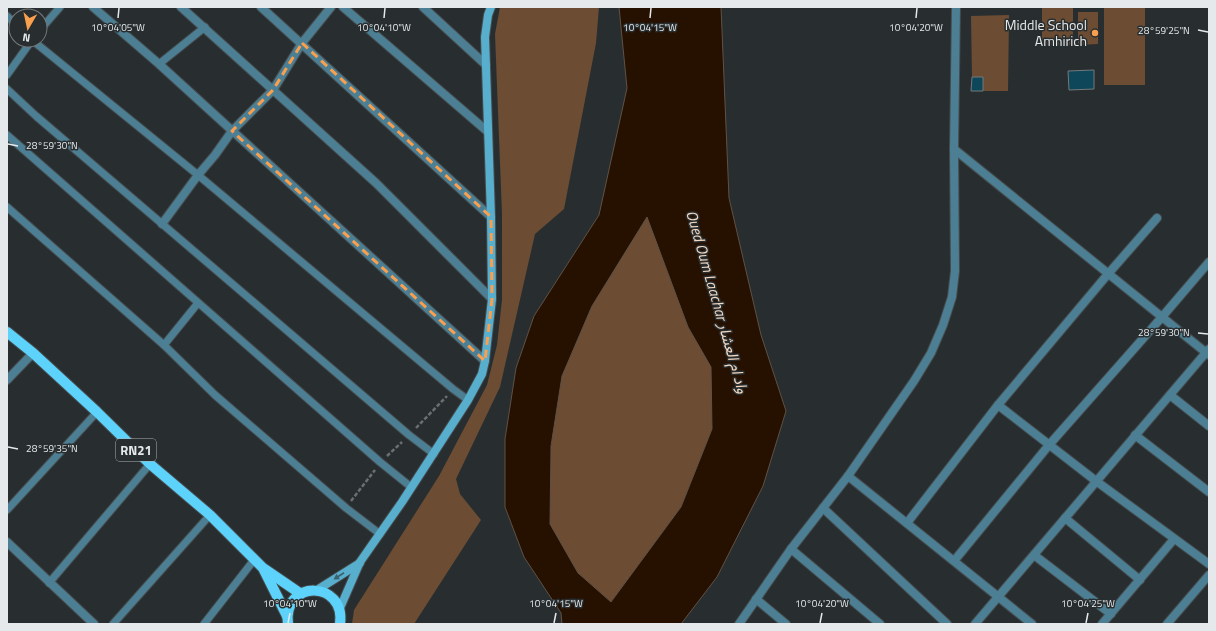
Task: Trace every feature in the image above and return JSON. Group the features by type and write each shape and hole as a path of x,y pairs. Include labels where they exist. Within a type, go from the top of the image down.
{"main road":[{"path":"340,608 360,562 434,454 468,400 482,374 486,361 492,299 485,37 488,15 491,7"},
{"name":"RN21","path":"7,332 33,353 97,412 150,464 210,515 254,560 263,568 301,594 291,603 288,622"},
{"path":"317,590 360,562"},
{"name":"RN21","path":"263,568 288,622"},
{"path":"301,594 312,590 317,590 331,596 340,608 340,624"}],"street":[{"path":"93,7 159,64 486,361"},
{"path":"182,7 376,183 492,299"},
{"path":"261,7 491,217"},
{"path":"162,224 198,175 216,155 232,131 274,90 302,43 330,7"},
{"path":"343,7 488,132"},
{"path":"423,7 486,65"},
{"path":"739,624 791,549 848,476 914,382 931,353 943,325 952,297 955,271 954,149 956,7"},
{"path":"954,149 1108,274 1208,352 1170,394 975,624"},
{"path":"907,523 998,405 1157,218"},
{"path":"954,561 1049,445 1209,262"},
{"path":"7,380 33,353"},
{"path":"1170,394 1209,426"},
{"path":"998,405 1096,482 1209,564"},
{"path":"1135,435 1209,492"},
{"path":"848,476 1032,624"},
{"path":"824,508 947,624"},
{"path":"1065,518 1140,580"},
{"path":"1102,624 1174,539"},
{"path":"7,542 94,624"},
{"path":"791,549 880,624"},
{"path":"1034,555 1111,614"},
{"path":"1167,624 1209,575"},
{"path":"756,599 786,624"}],"lane":[{"path":"48,21 60,7"},
{"path":"159,64 205,27"},
{"path":"7,75 26,48"},
{"path":"42,48 198,175 468,400"},
{"path":"7,89 36,116 162,224 409,435 434,454"},
{"path":"7,134 198,303 380,462 411,487"},
{"path":"7,207 164,345 215,396 346,508 380,534"},
{"path":"164,345 198,303"},
{"path":"7,510 97,412"},
{"path":"49,583 150,464"},
{"path":"113,624 210,515"},
{"path":"204,624 254,560"}],"path":[{"path":"346,508 380,462 409,435 453,389"}],"highlighted area":[{"path":"302,43 491,217 492,299 485,361 232,131 273,90"}],"shaded area":[{"path":"500,7 599,7 596,43 564,209 535,234 500,387 456,479 460,494 481,520 414,624 352,624 354,610 439,476 487,385 497,345 502,300 502,214 495,34"},
{"path":"1042,7 1073,7 1073,45 1042,45"},
{"path":"1104,7 1145,7 1145,85 1104,85"},
{"path":"1078,12 1098,12 1098,44 1078,45"},
{"path":"1009,15 1008,91 983,91 983,77 972,77 971,16"},
{"path":"647,216 688,327 712,367 712,429 681,507 611,602 578,573 549,524 551,446 562,376 592,306"}],"water":[{"name":"Oued Oum Laachar واد ام العشار","path":"619,7 721,7 729,198 761,335 786,411 763,486 717,577 681,624 562,624 561,613 524,557 505,507 505,439 516,368 534,316 599,215 627,88","holes":["647,217 688,327 711,367 712,429 681,507 611,602 578,573 550,524 551,446 562,376 592,306"]}],"building":[{"path":"1094,70 1094,89 1069,90 1068,71"},
{"path":"972,77 983,77 983,91 971,91"}],"place":[{"name":"Middle School Amhirich","path":"1095,33"}]}
